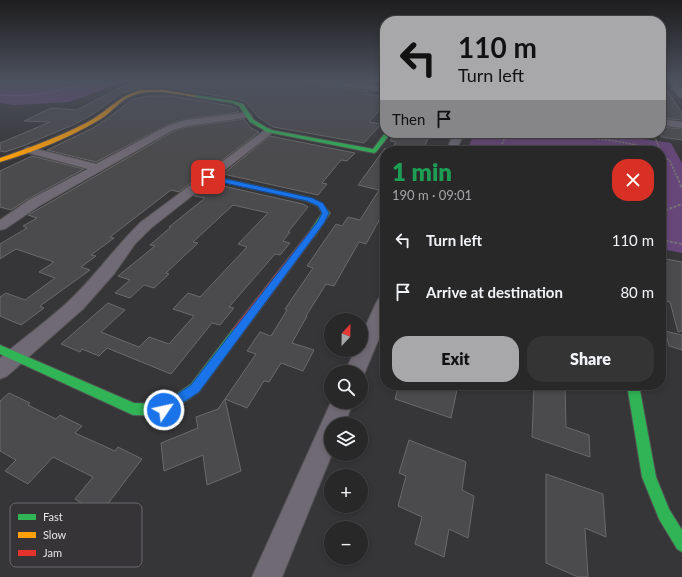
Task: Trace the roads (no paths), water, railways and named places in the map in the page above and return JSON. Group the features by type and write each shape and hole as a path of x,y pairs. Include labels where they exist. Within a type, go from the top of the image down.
{"street":[{"path":"0,160 29,150 78,129 100,117 112,107"},
{"path":"242,107 256,125 268,131 374,151 384,138"},
{"path":"0,226 34,203 176,126 247,115"},
{"path":"666,123 682,125"},
{"path":"0,370 77,304 108,270 130,241 146,225 268,131"},
{"path":"29,150 98,168"},
{"path":"0,349 133,409 164,410 195,388 322,222 326,213 320,205 309,199 208,177"},
{"path":"358,365 380,314"},
{"path":"634,390 649,477 664,514 682,544"},
{"path":"267,577 324,444"}]}
